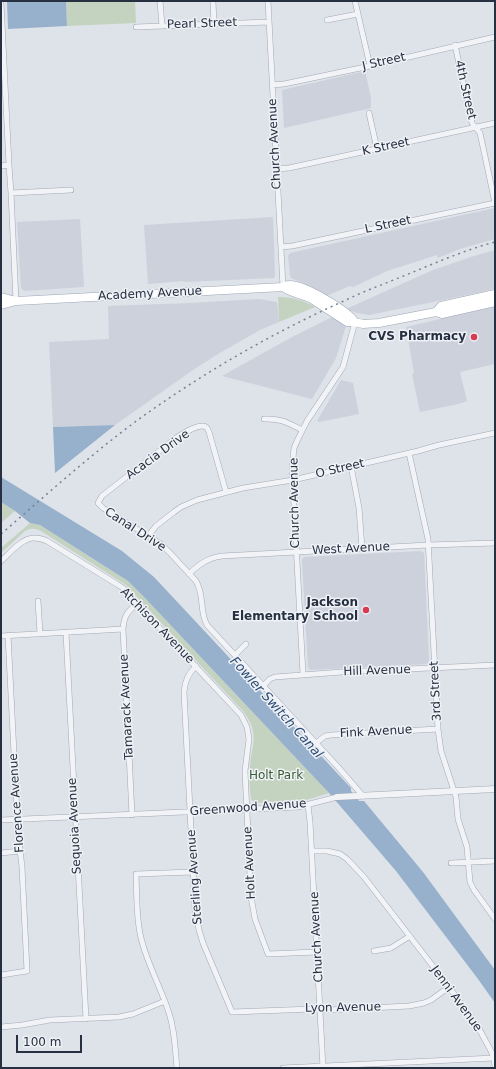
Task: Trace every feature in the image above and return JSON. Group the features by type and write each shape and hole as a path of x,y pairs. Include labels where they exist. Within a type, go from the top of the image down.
{"main road":[{"name":"Academy Avenue","path":"1,305 16,301 283,287 292,285 312,292 348,314 355,322"},
{"path":"436,312 441,306 495,294"},
{"name":"Academy Avenue","path":"1,297 16,301"},
{"path":"355,322 374,324 436,312 442,314 495,302"}],"street":[{"path":"160,1 162,26"},
{"path":"213,1 214,24"},
{"name":"Church Avenue","path":"268,1 283,287"},
{"path":"355,1 370,66"},
{"path":"1,3 16,301"},
{"path":"327,20 358,14"},
{"name":"Pearl Street","path":"136,27 269,22"},
{"name":"J Street","path":"272,85 284,84 370,66 454,45 495,37"},
{"name":"4th Street","path":"454,45 472,123 480,133 495,203"},
{"path":"369,113 377,149"},
{"name":"K Street","path":"277,169 289,168 495,124"},
{"path":"1,166 9,165"},
{"path":"11,193 71,190"},
{"name":"L Street","path":"281,247 495,203"},
{"name":"Church Avenue","path":"303,674 292,463 294,448 302,430 343,367 355,322"},
{"path":"264,419 288,422 302,430"},
{"name":"Acacia Drive","path":"98,503 102,496 176,438 202,426 205,426 209,432 226,492"},
{"name":"O Street","path":"148,536 156,526 181,507 197,500 257,485 293,480 495,433"},
{"name":"3rd Street","path":"409,453 427,533 438,729 441,751 456,797 458,819 467,847 470,882 495,919"},
{"path":"350,466 359,508 362,548"},
{"name":"Canal Drive","path":"98,503 103,508 166,548 196,582 201,591 204,620 207,625 363,796"},
{"name":"Atchison Avenue","path":"1,561 27,539 40,538 114,582 123,588 245,721"},
{"name":"West Avenue","path":"189,574 199,565 213,557 222,556 362,548 495,543"},
{"path":"38,601 40,633"},
{"name":"Tamarack Avenue","path":"132,815 123,623 129,610 137,604"},
{"path":"1,636 123,629"},
{"name":"Sequoia Avenue","path":"66,633 86,1019"},
{"name":"Florence Avenue","path":"1,975 27,971 22,866 17,819 8,635"},
{"path":"235,655 246,644"},
{"name":"Hill Avenue","path":"263,686 273,677 303,674 495,665"},
{"name":"Sterling Avenue","path":"196,666 187,677 184,692 195,909 202,943 232,1012"},
{"name":"Holt Avenue","path":"245,721 249,733 245,771 253,907 255,918 268,954 317,952"},
{"name":"Fink Avenue","path":"316,743 325,736 331,734 438,729"},
{"name":"Greenwood Avenue","path":"1,820 75,818 298,807 337,797 495,789"},
{"name":"Church Avenue","path":"308,805 312,851 323,1067"},
{"path":"1,853 20,851"},
{"name":"Jenni Avenue","path":"312,851 334,852 348,859 374,888 478,1028 494,1058 495,1067"},
{"path":"450,863 495,861"},
{"path":"177,1068 172,1023 141,938 138,922 136,874 193,872"},
{"path":"374,951 391,948 410,936"},
{"name":"Lyon Avenue","path":"232,1012 418,1005 431,1000 448,987"},
{"path":"1,1027 54,1020 110,1018 127,1015 165,1001"},
{"path":"283,1068 494,1058"}],"shaded area":[{"path":"365,71 371,98 371,108 284,128 282,90"},
{"path":"495,208 495,239 460,249 438,258 437,255 387,271 353,287 350,286 326,296 291,278 288,256 290,253"},
{"path":"273,217 274,278 183,281 148,284 144,225"},
{"path":"80,219 84,287 24,291 21,288 17,222"},
{"path":"495,250 495,289 369,315 346,309 433,270"},
{"path":"259,299 277,302 279,322 260,330 218,354 115,425 53,427 49,342 109,339 108,306"},
{"path":"495,306 495,364 460,372 467,401 420,412 412,374 414,373 406,327"},
{"path":"332,317 346,326 336,358 312,399 222,376 292,337"},
{"path":"341,380 353,383 359,414 319,422 317,421"},
{"name":"Jackson Elementary School","path":"421,551 424,553 429,661 427,664 311,670 308,668 302,560 304,557"}],"green space":[{"path":"66,1 135,1 136,23 67,26"},
{"path":"278,297 297,299 315,307 279,322"},
{"path":"1,502 15,511 1,523"},
{"name":"Holt Park","path":"30,523 40,525 128,581 329,793 302,801 255,803 251,799 250,782 250,762 254,734 249,720 243,711 126,585 37,529 25,531 1,553 1,548"}],"water":[{"path":"7,1 66,1 67,26 8,29"},
{"path":"115,425 55,473 53,427"},
{"name":"Fowler Switch Canal","path":"1,477 122,551 154,577 351,788 351,791 359,801 364,801 423,872 495,970 495,1003 396,871 329,793 128,581 40,525 30,523 1,502"}],"railway":[{"path":"1,534 84,463 135,422 185,387 238,355 291,326 358,294 457,254 495,242"}],"place":[{"name":"CVS Pharmacy","path":"474,337"},
{"name":"Jackson Elementary School","path":"366,610"}]}
